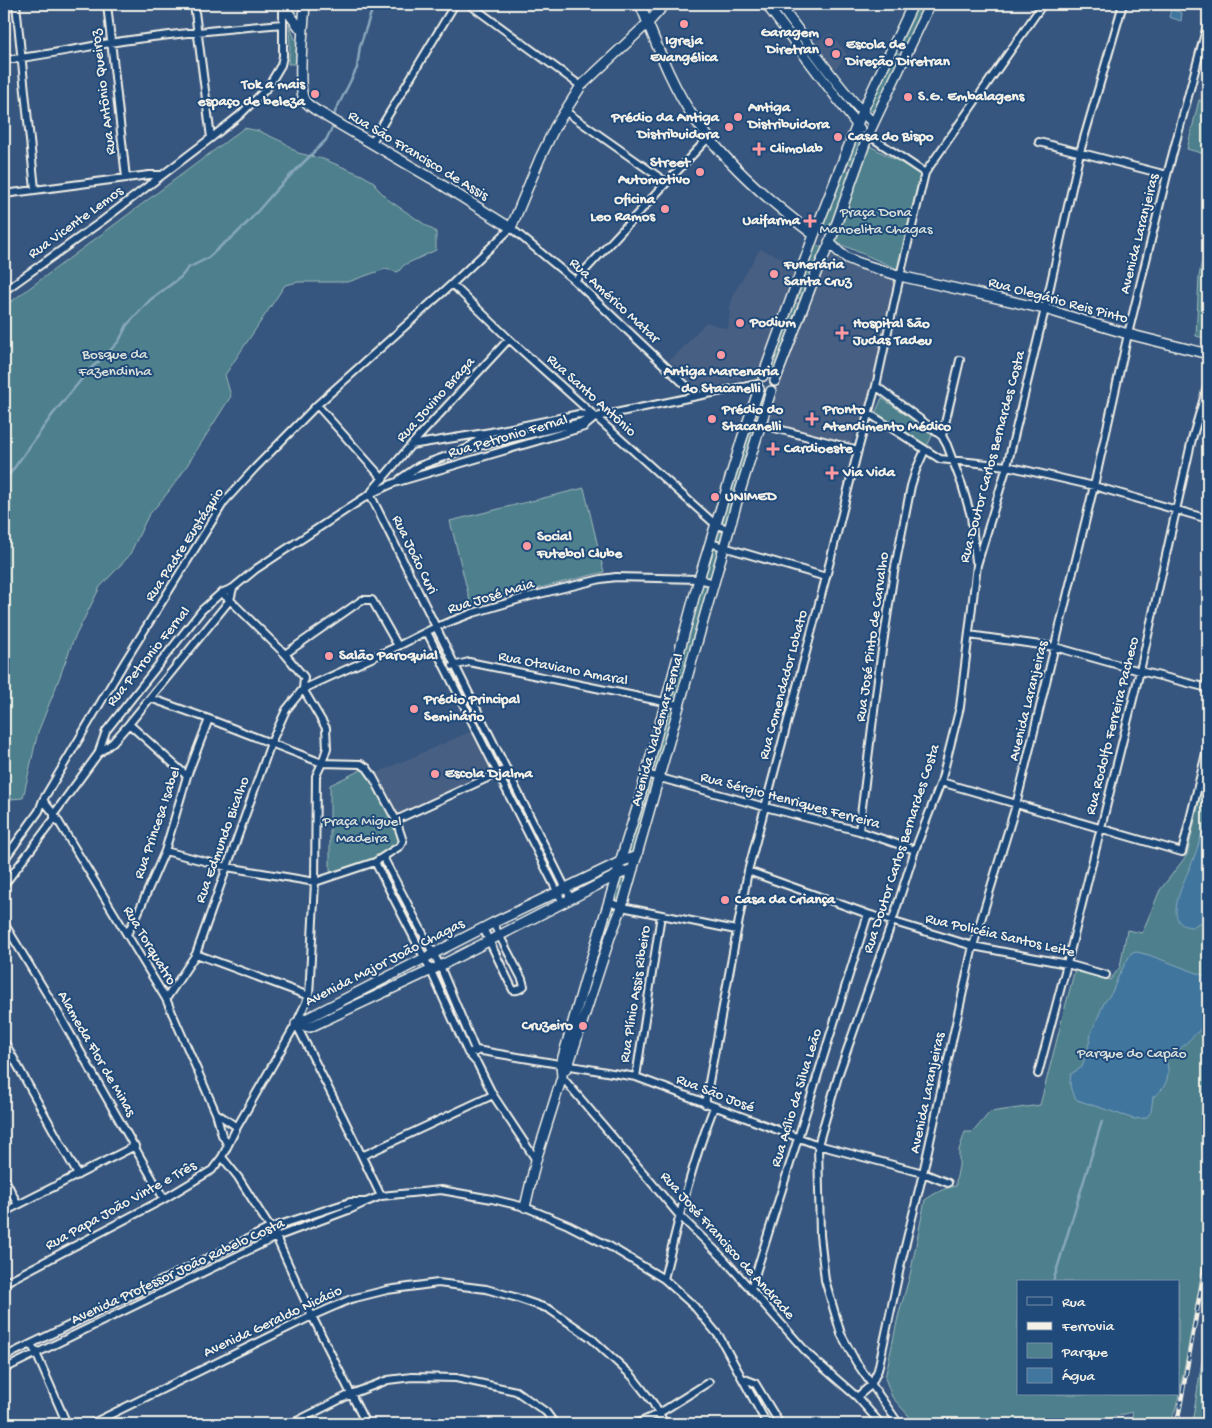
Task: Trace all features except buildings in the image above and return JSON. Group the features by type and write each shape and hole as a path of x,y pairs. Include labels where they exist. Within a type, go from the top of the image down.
{"street":[{"path":"16,4 35,189"},
{"name":"Rua Antônio Queiroz","path":"107,4 126,178"},
{"path":"194,4 211,138"},
{"path":"283,4 303,32"},
{"name":"Rua Vicente Lemos","path":"4,291 102,221 211,138 240,115 268,87 281,65 283,56 283,4"},
{"path":"303,32 305,4"},
{"path":"372,142 455,4"},
{"path":"469,4 582,86"},
{"path":"640,4 654,41 693,117 725,156 762,193 788,216 814,235 819,244 824,245 829,242"},
{"path":"511,228 555,126 582,86 648,23 665,4"},
{"path":"767,4 789,24"},
{"path":"779,4 789,24 826,76 857,127 925,174"},
{"path":"925,14 912,6 862,112 814,235 760,383 764,392 772,391 775,387 775,381 868,135 930,4"},
{"path":"829,242 848,258 900,276 925,174 1043,4"},
{"name":"Rua Doutor Carlos Bernardes Costa","path":"899,1424 856,1362 842,1334 825,1280 820,1235 818,1145 839,1074 915,850 941,782 960,707 977,564 1006,466 1045,309 1080,152 1123,4"},
{"name":"Avenida Laranjeiras","path":"872,1385 878,1370 901,1263 924,1173 973,946 1016,805 1094,486 1128,334 1167,175 1208,22"},
{"path":"4,60 111,43 283,24"},
{"name":"Rua São Francisco de Assis","path":"303,32 302,94 305,101 311,107 372,142 511,228"},
{"path":"892,48 906,55"},
{"path":"826,76 873,123"},
{"path":"877,81 890,88"},
{"path":"565,111 666,182"},
{"path":"575,281 709,137"},
{"path":"1039,142 1167,175"},
{"path":"842,165 855,171"},
{"path":"4,194 161,175"},
{"path":"829,196 844,202"},
{"name":"Rua Américo Matar","path":"511,228 575,281 696,396"},
{"name":"Rua Padre Eustáquio","path":"4,860 39,810 43,800 124,664 224,502 317,405 452,284 511,228"},
{"path":"802,268 816,273"},
{"name":"Rua Olegário Reis Pinto","path":"900,276 1045,309 1128,334 1208,354"},
{"name":"Rua Comendador Lobato","path":"705,1104 748,871 876,386 900,276"},
{"name":"Rua Santo Antônio","path":"452,284 509,339 716,525"},
{"path":"780,332 792,336"},
{"name":"Rua Jovino Braga","path":"383,479 411,445 509,339"},
{"path":"774,348 786,354"},
{"path":"942,436 960,360"},
{"path":"760,383 771,377 775,381"},
{"name":"Rua Petronio Fernal","path":"394,483 419,466 466,449 582,422 596,417 760,383"},
{"name":"Avenida Valdemar Fernal","path":"525,1207 536,1160 563,1070 599,933 658,734 699,579 760,383"},
{"name":"Rua Rodolfo Ferreira Pacheco","path":"1038,1074 1140,671 1192,439 1208,384"},
{"path":"876,386 942,436 947,445 971,516 977,564"},
{"name":"Avenida Valdemar Fernal","path":"563,1070 622,907 746,470 772,391"},
{"path":"317,405 383,479"},
{"path":"868,413 940,460 1006,466 1094,486 1208,519"},
{"name":"Rua Petronio Fernal","path":"411,445 491,432 579,414 596,417"},
{"name":"Rua Petronio Fernal","path":"98,754 106,731 202,610 221,593 233,588 256,569 370,494 394,483 584,427 596,417"},
{"path":"748,421 858,450"},
{"name":"Rua Petronio Fernal","path":"466,449 491,432"},
{"path":"742,439 754,443"},
{"name":"Rua José Pinto de Carvalho","path":"859,831 880,663 894,572 911,486 925,450"},
{"path":"733,467 746,470"},
{"name":"Rua Petronio Fernal","path":"370,494 383,479"},
{"name":"Rua João Curi","path":"370,494 552,858 566,888 567,901"},
{"path":"724,495 738,498"},
{"path":"716,525 729,529"},
{"path":"710,543 826,577"},
{"name":"Rua José Maia","path":"303,688 436,627 473,613 527,597 616,577 699,579 714,583"},
{"name":"Rua Petronio Fernal","path":"4,884 54,819 54,814 98,754 113,742 129,724 230,600 233,588"},
{"path":"221,593 285,654 304,677 303,688 326,728 327,748 316,776 315,882"},
{"path":"285,654 362,600 372,600 398,646"},
{"path":"691,612 704,615"},
{"path":"427,632 556,893 567,901"},
{"path":"968,635 1055,647 1208,688"},
{"path":"683,641 696,644"},
{"name":"Rua Otaviano Amaral","path":"446,670 469,662 679,706"},
{"path":"675,669 689,672"},
{"name":"Rua Edmundo Bicalho","path":"166,999 196,954 271,743 286,710 303,688"},
{"path":"150,698 322,763 361,764 372,775 396,820 403,840 400,846 375,862 315,882 227,867 165,851"},
{"path":"463,705 472,701"},
{"name":"Rua Princesa Isabel","path":"127,934 165,851 186,776 209,719"},
{"path":"129,724 186,776"},
{"path":"479,734 487,730"},
{"path":"658,734 670,737"},
{"path":"941,782 1182,852 1208,745"},
{"path":"396,820 507,769"},
{"name":"Rua Sérgio Henriques Ferreira","path":"646,774 859,831 915,850"},
{"path":"513,804 522,798"},
{"name":"Rua Torquatro","path":"43,800 54,814 166,999 216,1113 222,1135 228,1145"},
{"path":"637,808 649,811"},
{"path":"39,810 54,814"},
{"path":"528,836 537,831"},
{"name":"Avenida Major João Chagas","path":"296,1024 493,923 620,862 637,856"},
{"path":"384,857 440,966 476,1050 477,1063"},
{"path":"543,864 552,858"},
{"path":"375,862 431,971 468,1053 477,1063 493,1095 536,1160"},
{"name":"Avenida Major João Chagas","path":"296,1024 310,1027 431,971 617,874 633,869"},
{"name":"Rua Policéia Santos Leite","path":"748,871 868,914 973,946 1067,964 1106,974"},
{"name":"Rua Papa João Vinte e Três","path":"4,1284 164,1199 212,1170 222,1157 296,1024 308,996 315,882"},
{"path":"608,902 622,907 736,930"},
{"path":"401,910 409,906"},
{"name":"Rua Acílio da Silva Leão","path":"751,1290 868,914"},
{"name":"Rua Plínio Assis Ribeiro","path":"636,1077 661,915"},
{"name":"Alameda Flor de Minas","path":"4,923 60,1014 164,1199"},
{"path":"483,928 513,990 521,989 524,986 522,979 493,923"},
{"path":"599,933 610,937"},
{"path":"196,954 308,996"},
{"path":"363,989 367,999"},
{"path":"296,1024 382,1196"},
{"path":"4,1042 78,1175"},
{"name":"Rua São José","path":"468,1053 476,1050 563,1070 636,1077 818,1145 924,1173 948,1183"},
{"name":"Rua José Francisco de Andrade","path":"563,1070 679,1214 724,1259 809,1355 857,1397 881,1424"},
{"path":"362,1156 493,1095"},
{"path":"664,1279 679,1214 704,1132 714,1107"},
{"path":"216,1113 237,1127"},
{"path":"4,1212 135,1146"},
{"path":"222,1157 238,1177 276,1237 312,1316 366,1424"},
{"path":"4,1177 18,1205"},
{"name":"Avenida Professor João Rabelo Costa","path":"4,1369 276,1237 382,1196 441,1190 525,1207 568,1225 611,1247 664,1279 694,1306 719,1336 742,1378 755,1382 777,1423"},
{"name":"Avenida Professor João Rabelo Costa","path":"4,1357 270,1228 350,1202 366,1202"},
{"path":"324,1210 328,1218"},
{"path":"300,1218 304,1227"},
{"name":"Avenida Geraldo Nicácio","path":"91,1424 312,1316 351,1299 388,1290 438,1283 486,1290 549,1309 590,1337 632,1376 653,1403 665,1424"},
{"path":"30,1344 36,1353 67,1424"},
{"path":"291,1424 351,1394 388,1380 412,1376 456,1378 516,1391 546,1412 555,1424"},
{"path":"742,1378 746,1389 766,1424"},
{"path":"636,1424 658,1414 709,1382"},
{"path":"857,1397 872,1385"},
{"path":"1207,1424 1208,1416"}],"shaded area":[{"path":"831,33 847,55 835,70 814,43"},
{"path":"1208,55 1208,155 1187,149"},
{"path":"760,249 792,262 798,267 764,373 700,390 669,360 678,353 706,322 728,329 730,307 735,291"},
{"name":"Hospital São Judas Tadeu","path":"828,254 898,279 867,414 863,413 851,444 762,423 772,392 777,388"},
{"name":"Escola Djalma","path":"476,729 498,773 396,820 372,775"}],"green space":[{"path":"914,4 930,4 906,52 894,46"},
{"path":"289,24 298,47 296,64 288,64 290,47"},
{"path":"892,50 904,56 875,116 873,111 866,108"},
{"path":"1199,100 1208,104 1208,155 1187,149"},
{"name":"Bosque da Fazendinha","path":"244,128 259,131 285,143 298,153 323,159 374,182 376,187 390,201 436,232 436,250 404,265 398,272 385,269 348,282 298,282 285,285 225,375 231,396 179,478 148,516 129,556 100,587 73,641 38,732 23,798 11,799 4,811 4,307"},
{"path":"855,135 865,138 854,166 845,161"},
{"name":"Praça Dona Manoelita Chagas","path":"868,145 920,173 900,270 833,241"},
{"path":"842,168 854,173 830,232 827,228 820,229"},
{"path":"1208,224 1208,339 1196,336 1199,277"},
{"path":"814,240 815,244 819,247 825,247 805,301 793,296"},
{"path":"792,301 803,306 774,379 765,375"},
{"path":"761,391 766,393 714,583 699,579"},
{"path":"882,398 933,434 926,448 874,416"},
{"name":"Social Futebol Clube","path":"584,488 604,572 471,605 450,521"},
{"path":"699,580 713,584 657,769 652,767"},
{"name":"Parque do Capão","path":"1208,763 1208,1238 1180,1388 1180,1280 1017,1280 1017,1396 1178,1396 1170,1424 1134,1424 1132,1412 1087,1424 916,1424 892,1397 885,1378 898,1317 910,1275 925,1200 940,1191 956,1186 959,1150 965,1132 973,1132 990,1112 1040,1105 1075,969 1110,980 1120,967 1127,930 1142,933 1160,890 1187,855"},
{"name":"Praça Miguel Madeira","path":"363,769 371,775 401,838 400,843 376,860 334,873 330,871 330,785"},
{"path":"647,782 654,784 636,854 622,859"},
{"path":"627,874 613,920 605,918 616,879"},
{"path":"604,919 612,921 595,975 589,972"},
{"path":"1208,1323 1208,1424 1192,1424"}],"water":[{"path":"1171,9 1182,13 1181,21 1169,17"},
{"path":"1208,821 1208,919 1193,927 1183,925 1177,919 1176,910 1181,888"},
{"path":"1137,952 1208,977 1208,1022 1179,1050 1167,1055 1168,1073 1166,1081 1160,1092 1153,1097 1151,1112 1146,1118 1134,1119 1077,1100 1071,1091 1070,1081 1071,1074 1082,1067 1091,1033 1104,1003 1112,992 1131,953"}],"waterway":[{"path":"334,119 335,112 357,68 360,46 374,4"},
{"path":"4,482 53,414 90,369 119,341 127,325 150,300 181,277 188,268 208,258 234,236 326,140 333,124"},
{"path":"1054,1280 1102,1121"}],"railway":[{"path":"1177,1424 1208,1249"}],"place":[{"name":"Igreja Evangélica","path":"684,24"},
{"name":"Garagem Diretran","path":"829,42"},
{"name":"Escola de Direção Diretran","path":"836,54"},
{"name":"Tok a mais espaço de beleza","path":"315,94"},
{"name":"S.G. Embalagens","path":"908,97"},
{"name":"Antiga Distribuidora","path":"738,117"},
{"name":"Prédio da Antiga Distribuidora","path":"729,127"},
{"name":"Casa do Bispo","path":"838,137"},
{"name":"Climolab","path":"759,149"},
{"name":"Street Automotivo","path":"700,172"},
{"name":"Oficina Leo Ramos","path":"665,209"},
{"name":"Uaifarma","path":"810,221"},
{"name":"Funerária Santa Cruz","path":"774,274"},
{"name":"Podium","path":"740,323"},
{"name":"Hospital São Judas Tadeu","path":"842,333"},
{"name":"Antiga Marcenaria do Stacanelli","path":"721,355"},
{"name":"Prédio do Stacanelli","path":"712,419"},
{"name":"Pronto Atendimento Médico","path":"812,419"},
{"name":"Cardioeste","path":"773,449"},
{"name":"Via Vida","path":"832,473"},
{"name":"UNIMED","path":"715,497"},
{"name":"Social Futebol Clube","path":"527,546"},
{"name":"Salão Paroquial","path":"329,656"},
{"name":"Prédio Principal Seminário","path":"414,709"},
{"name":"Escola Djalma","path":"435,774"},
{"name":"Casa da Criança","path":"725,900"},
{"name":"Cruzeiro","path":"583,1026"}]}
